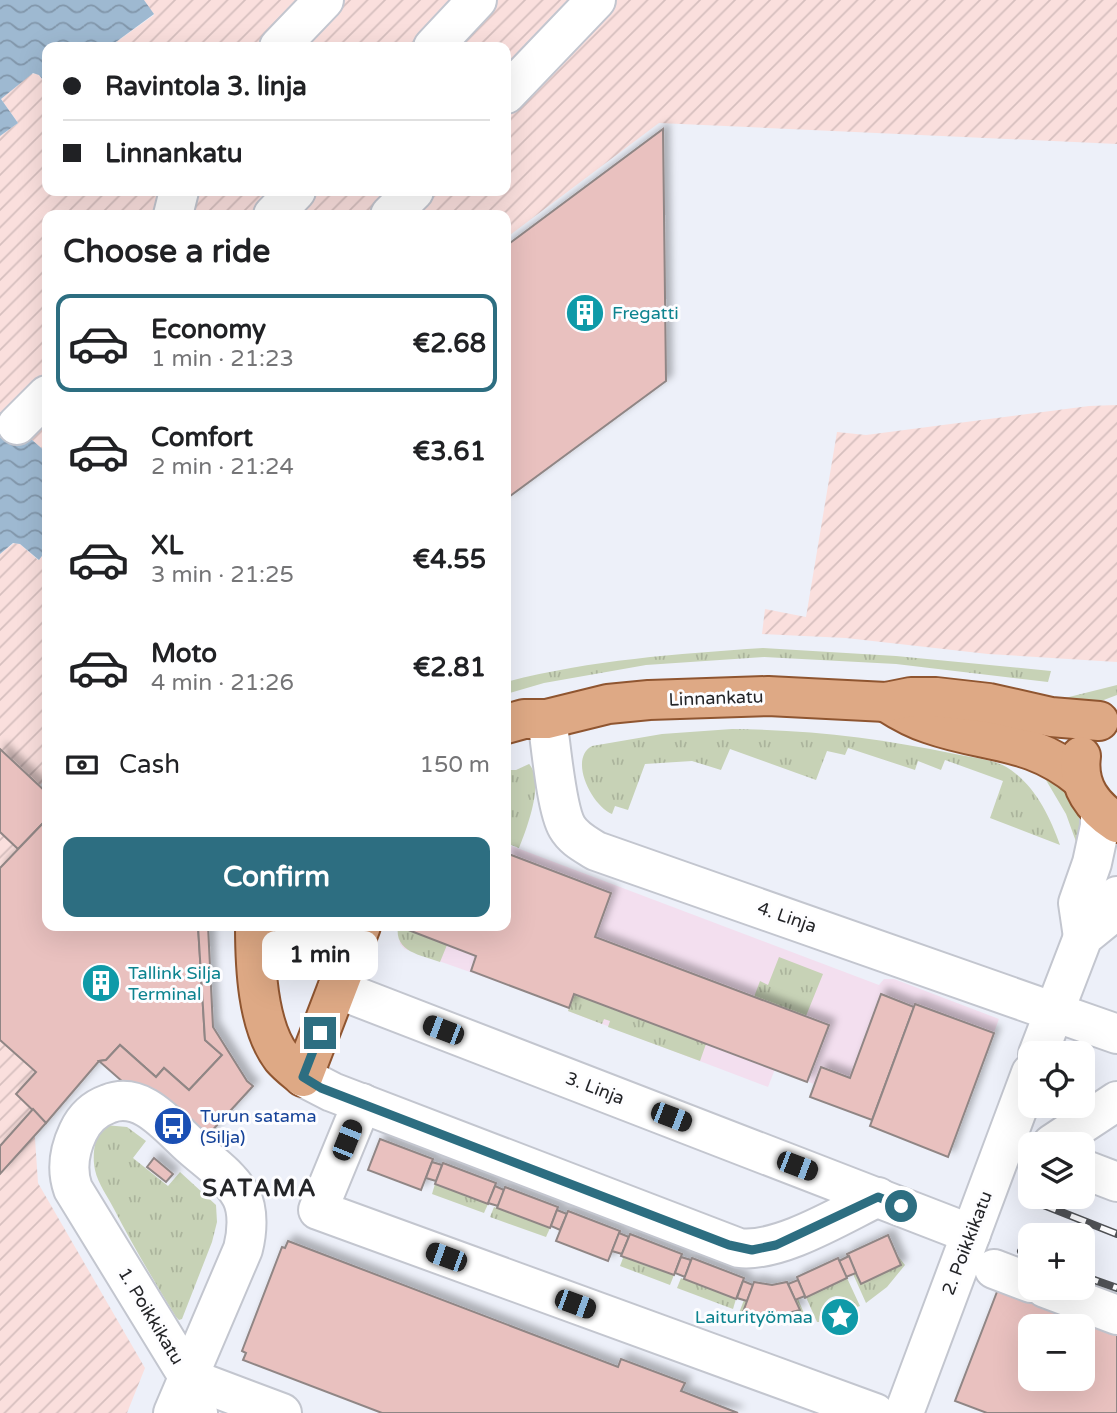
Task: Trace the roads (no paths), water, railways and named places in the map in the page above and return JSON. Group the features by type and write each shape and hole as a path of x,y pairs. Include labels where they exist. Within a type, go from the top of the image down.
{"main road":[{"name":"Linnankatu","path":"511,723 524,719 547,719 608,704 662,699 768,696 886,702 911,697 936,697 989,703 1051,717 1108,715"},
{"name":"Linnankatu","path":"886,702 908,716 932,725 1024,746 1056,761 1081,779"},
{"path":"1108,715 1086,738 1080,759 1081,779 1089,799 1109,817"},
{"name":"Linnankatu","path":"511,739 547,719"},
{"path":"255,931 255,978 270,1036 282,1059 303,1077 360,931"}],"street":[{"path":"284,42 324,0"},
{"path":"438,42 477,0"},
{"path":"511,89 596,0"},
{"path":"278,210 291,196"},
{"path":"395,210 409,196"},
{"path":"17,425 42,400"},
{"name":"4. Linja","path":"547,719 566,825 577,839 596,851 1117,1034"},
{"path":"1083,937 1078,904 1092,863 1100,826 1109,817"},
{"path":"1043,1041 1083,937 1110,915 1117,896"},
{"name":"3. Linja","path":"337,989 971,1234"},
{"path":"303,1077 321,1088 739,1248 752,1250 776,1245 878,1197"},
{"name":"1. Poikkikatu","path":"173,1413 193,1396 243,1248 247,1233 242,1198 227,1178 149,1109 130,1101 117,1100 103,1106 83,1123 69,1157 69,1176 193,1396"},
{"path":"1070,1132 1117,1101"},
{"path":"362,1103 318,1210 875,1413"},
{"path":"1104,1170 1117,1127"},
{"name":"2. Poikkikatu","path":"904,1413 971,1234 1018,1144"},
{"path":"993,1269 1018,1278"},
{"path":"1077,1300 1117,1315"},
{"path":"193,1396 282,1413"}],"water":[{"path":"0,0 144,0 154,14 116,42 42,42 42,79 33,73 1,99 18,123 0,136"},
{"path":"0,412 42,449 42,556 39,560 20,544 13,543 0,554"}],"railway":[{"path":"1054,1209 1117,1234"},
{"path":"1095,1280 1117,1288"}],"place":[{"name":"Fregatti","path":"585,313"},
{"name":"Tallink Silja Terminal","path":"101,983"},
{"name":"Turun satama (Silja)","path":"173,1126"},
{"name":"Laiturityömaa","path":"840,1317"}],"district":[{"name":"SATAMA","path":"260,1188"}]}
